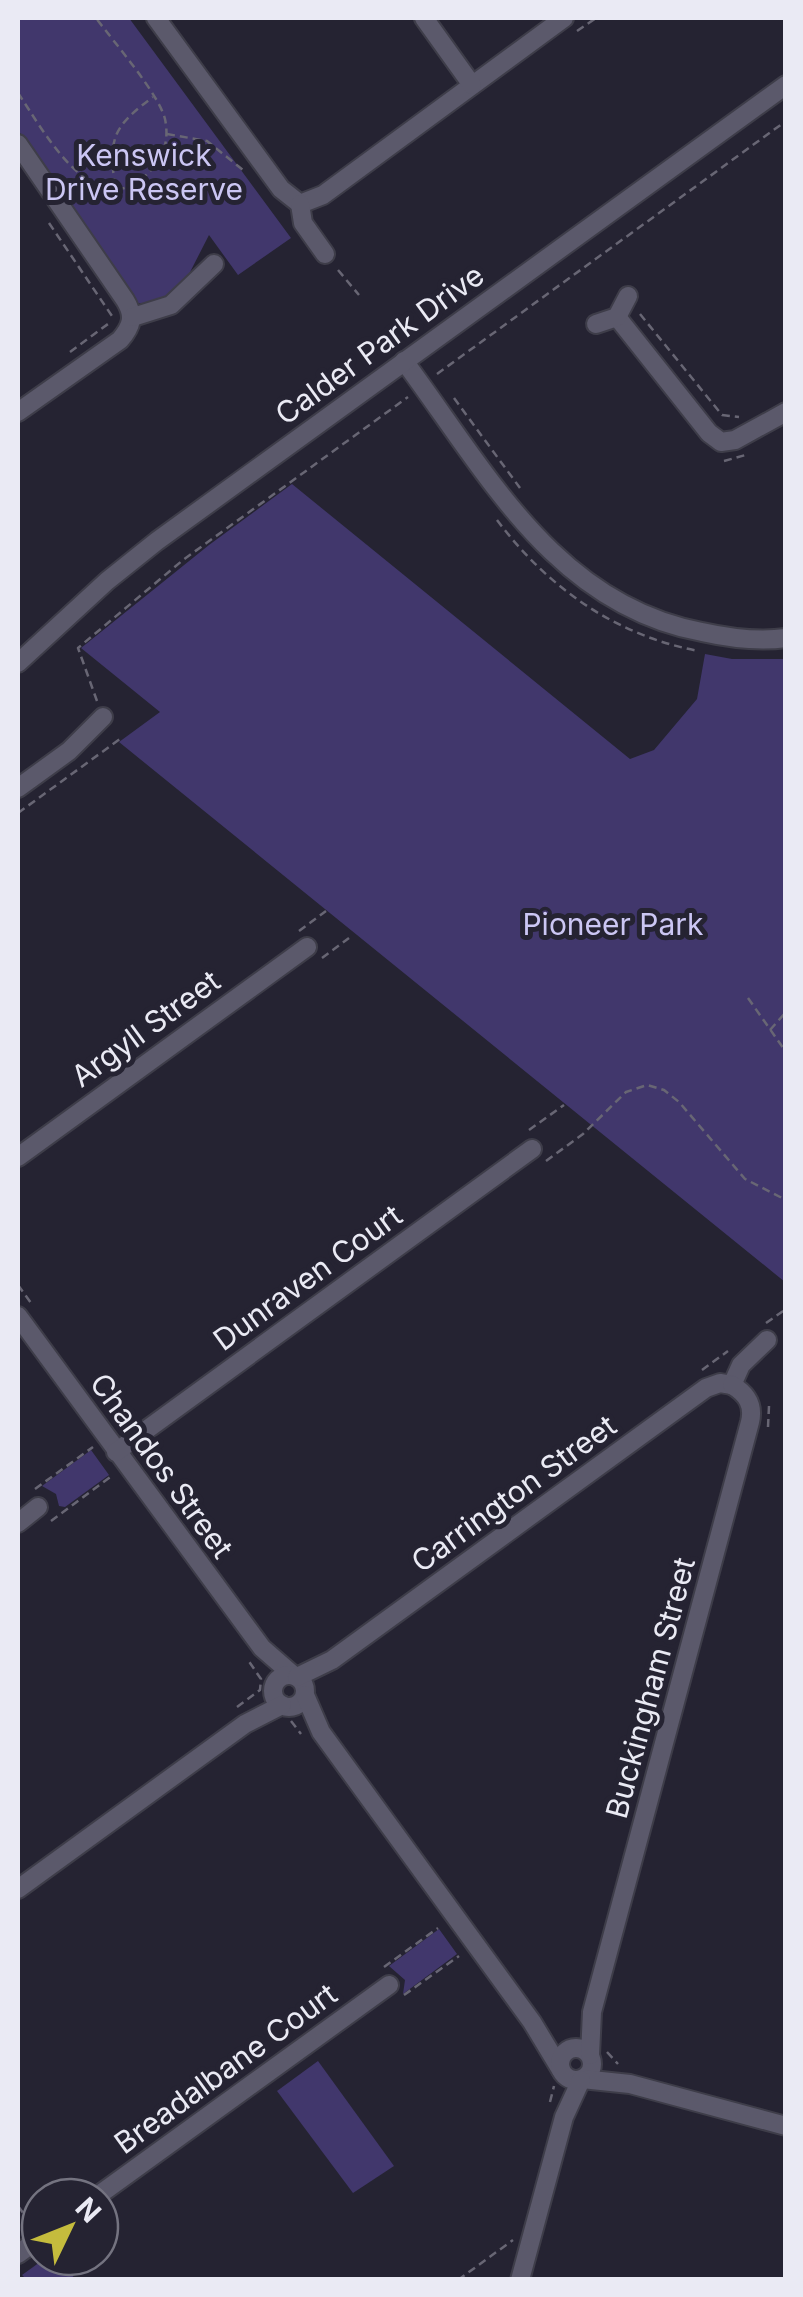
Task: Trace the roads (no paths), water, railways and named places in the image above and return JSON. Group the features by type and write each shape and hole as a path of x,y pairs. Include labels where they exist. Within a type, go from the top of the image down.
{"street":[{"path":"156,18 281,190 300,204 303,223 325,254"},
{"path":"424,18 472,85"},
{"path":"300,204 323,195 564,18"},
{"name":"Calder Park Drive","path":"18,663 157,541 786,85"},
{"path":"18,144 126,300 132,316 131,326 120,340 18,412"},
{"path":"132,316 171,305 214,264"},
{"path":"596,324 618,317 628,296"},
{"path":"618,317 709,433 722,442 734,440 786,412"},
{"path":"404,361 539,542 578,577 612,600 684,629 729,638 786,638"},
{"path":"18,788 69,751 103,716"},
{"name":"Argyll Street","path":"18,1157 307,947"},
{"name":"Dunraven Court","path":"121,1459 532,1149"},
{"name":"Chandos Street","path":"18,1316 262,1648"},
{"path":"732,1385 740,1367 767,1336"},
{"name":"Carrington Street","path":"300,1684 706,1388 732,1385"},
{"name":"Buckingham Street","path":"592,2012 592,2070 568,2077 562,2056 592,2012 750,1422 750,1403 732,1385"},
{"path":"18,1522 40,1507"},
{"path":"262,1648 300,1684 321,1732 568,2077"},
{"path":"262,1648 280,1702 321,1732"},
{"path":"280,1702 282,1676 300,1684"},
{"path":"18,1889 245,1724 280,1702 300,1703 300,1684"},
{"name":"Breadalbane Court","path":"120,2180 389,1985"},
{"path":"532,2022 547,2038 569,2049 595,2053 630,2076 786,2126"},
{"path":"568,2077 630,2076"},
{"path":"520,2280 556,2114 568,2077"}],"park label":[{"name":"Kenswick Drive Reserve","path":"144,173"},
{"name":"Pioneer Park","path":"613,925"}]}
